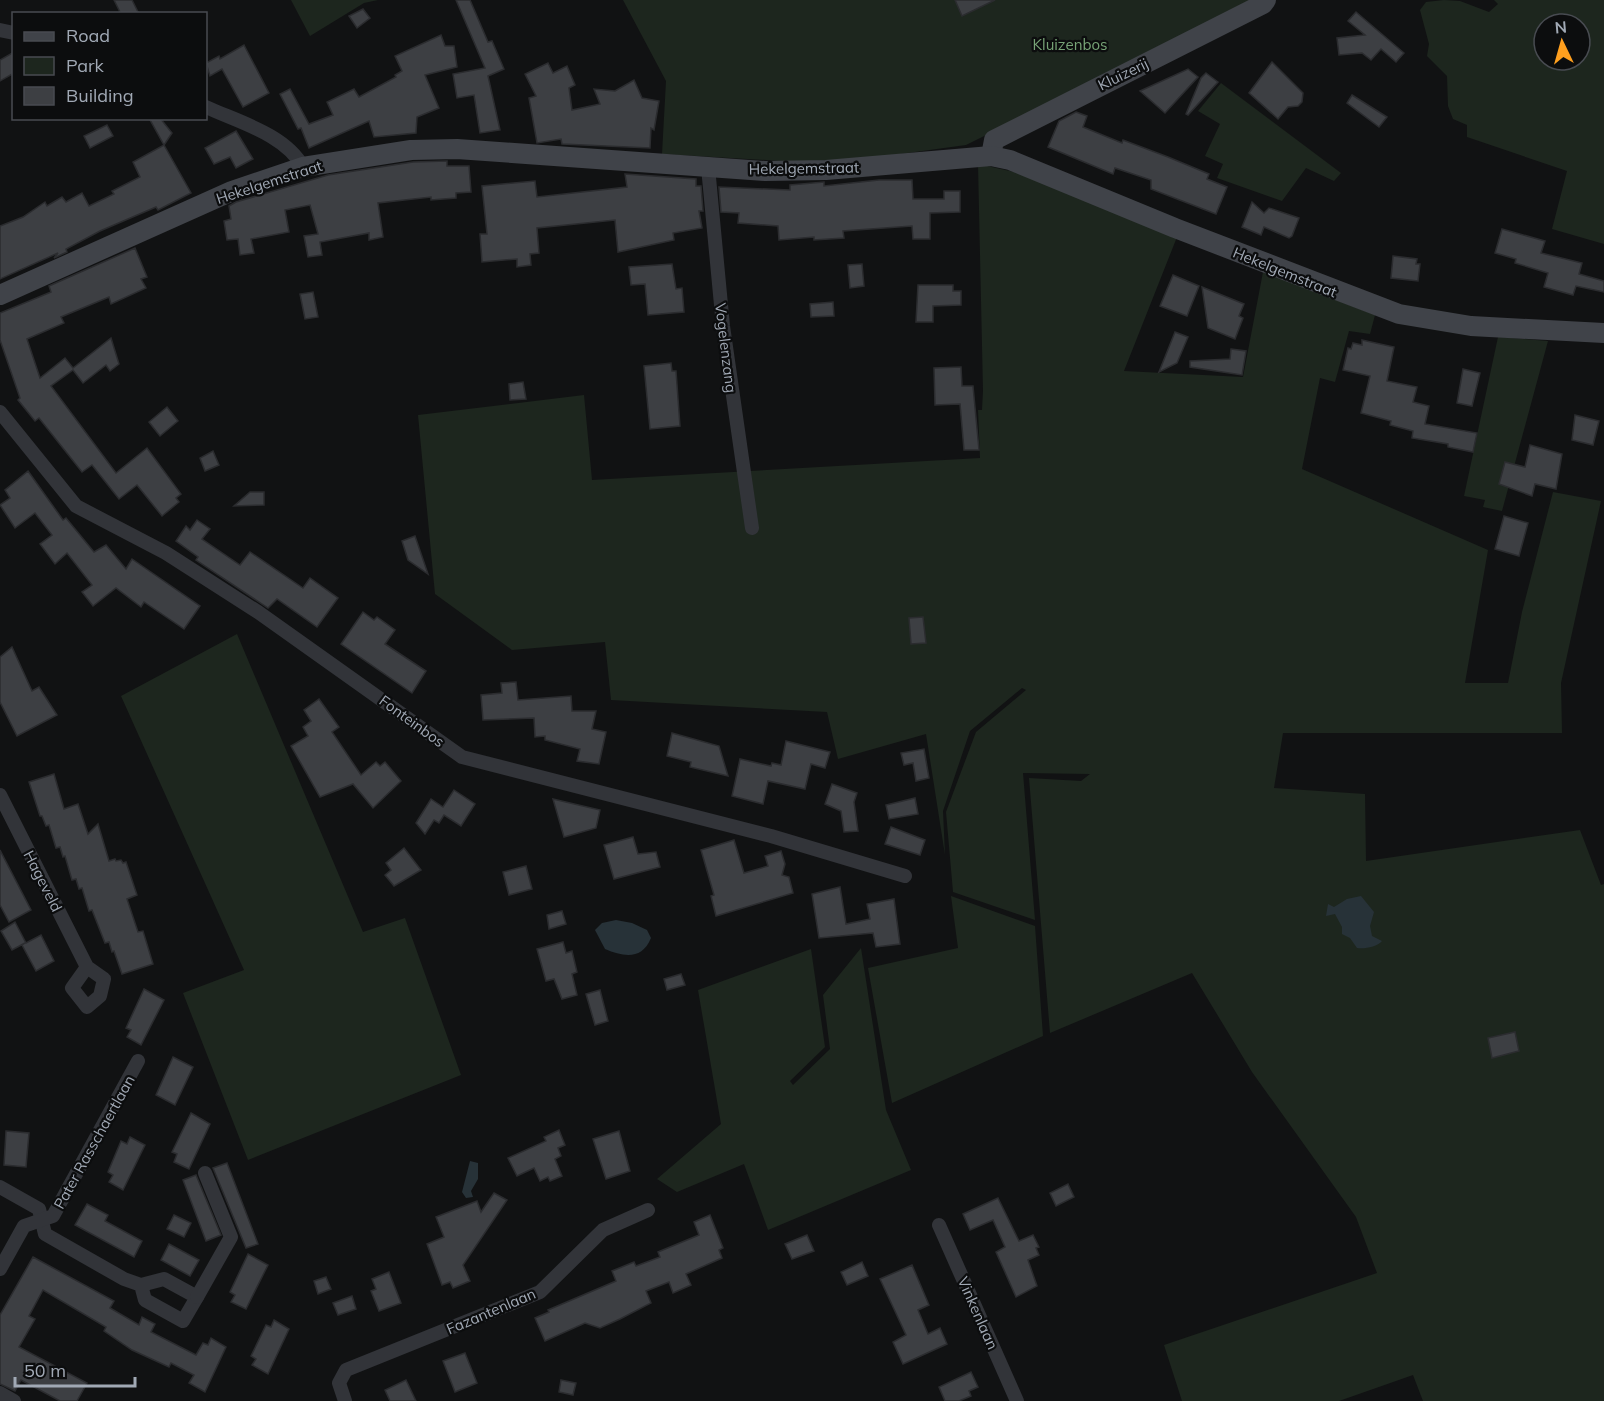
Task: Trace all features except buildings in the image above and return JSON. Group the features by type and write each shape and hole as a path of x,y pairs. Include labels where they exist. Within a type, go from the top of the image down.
{"street":[{"name":"Kluizerij","path":"990,156 994,140 1263,4 1266,0"},
{"path":"207,107 280,142 296,155 303,167"},
{"name":"Hekelgemstraat","path":"0,295 232,191 303,167 382,153 457,149 765,171 826,170 990,156 1010,160 1297,277 1399,314 1471,326 1604,333"},
{"name":"Vogelenzang","path":"708,167 723,326 752,528"},
{"name":"Fonteinbos","path":"0,412 76,506 166,553 258,612 462,758 771,836 905,876"},
{"name":"Hageveld","path":"0,795 87,966"},
{"name":"Pater Rasschaertlaan","path":"0,1269 24,1226 53,1216 138,1061"},
{"path":"141,1285 145,1300 183,1321 231,1237 205,1173"},
{"path":"0,1187 39,1209 45,1234 124,1279 141,1285 164,1279 196,1297"},
{"name":"Fazantenlaan","path":"345,1401 339,1383 346,1371 540,1292 603,1230 648,1210"},
{"name":"Vinkenlaan","path":"939,1225 1017,1401"},
{"path":"0,1393 14,1401"}],"green space":[{"path":"291,0 378,0 364,3 310,36"},
{"name":"Kluizenbos","path":"623,0 1258,0 966,145 864,159 799,162 662,154 666,81"},
{"path":"1444,0 1460,1 1489,12 1498,4 1494,0 1604,0 1604,244 1552,229 1567,171 1467,137 1467,125 1453,119 1448,106 1447,76 1427,56 1429,44 1420,10 1426,2"},
{"path":"1221,83 1341,173 1334,181 1306,168 1282,201 1217,178 1223,164 1205,156 1220,124 1198,111"},
{"path":"978,164 1028,175 1177,237 1124,371 1243,377 1263,272 1375,315 1370,334 1349,331 1335,382 1320,378 1302,469 1488,550 1465,683 1508,683 1522,612 1553,492 1601,501 1561,683 1562,733 1283,733 1274,788 1365,794 1366,861 1580,830 1601,885 1604,884 1604,1401 1423,1401 1413,1375 1339,1401 1182,1401 1164,1345 1377,1273 1356,1217 1252,1072 1192,973 1050,1033 1029,778 1081,781 1090,774 1023,773 1035,920 953,892 946,812 976,732 1026,690 1022,688 970,731 943,811 945,855 926,734 838,759 827,712 611,700 605,642 512,650 435,594 418,415 584,395 592,480 980,458 978,410 982,410 983,391"},
{"path":"1498,337 1548,341 1502,511 1483,507 1485,500 1464,496"},
{"path":"237,634 363,932 405,918 461,1075 248,1160 183,993 244,970 121,696"},
{"path":"951,896 1035,926 1043,1036 892,1103 868,968 958,948"},
{"path":"861,948 886,1110 911,1170 768,1230 744,1164 677,1192 657,1179 721,1124 698,990 811,949 825,1047 790,1081 793,1085 830,1049 823,995"}],"shaded area":[{"path":"1361,896 1374,912 1370,926 1372,936 1382,941 1367,948 1357,948 1350,938 1342,934 1342,927 1335,914 1326,916 1328,904 1334,907 1347,899"},
{"path":"616,920 632,923 647,930 651,938 643,950 626,955 605,949 595,930 602,923"},
{"path":"470,1161 478,1163 478,1179 471,1191 473,1197 466,1198 462,1192"}]}
